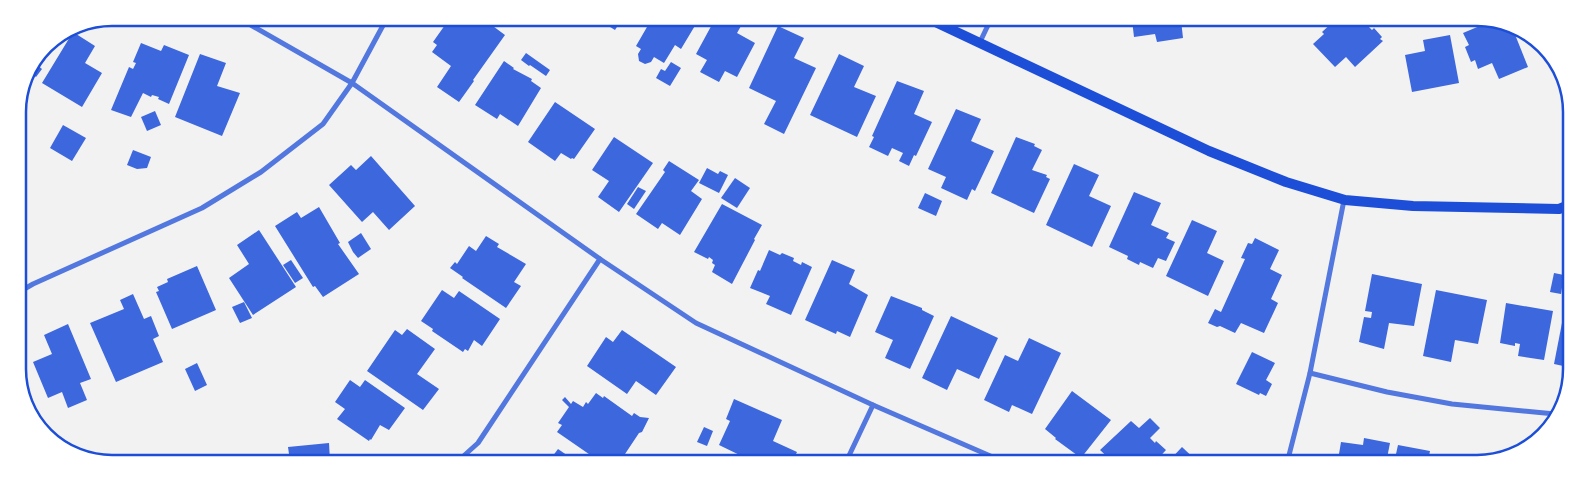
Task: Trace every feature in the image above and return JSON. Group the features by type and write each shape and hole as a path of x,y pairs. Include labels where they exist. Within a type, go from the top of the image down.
{"main road":[{"path":"943,26 1209,151 1286,182 1345,200 1413,206 1559,209 1563,207"}],"street":[{"path":"252,26 352,83 600,259 696,323 988,455"},
{"path":"26,288 202,208 261,172 323,124 352,83 384,26"},
{"path":"980,44 988,26"},
{"path":"1289,455 1310,373 1345,200"},
{"path":"465,455 478,443 600,259"},
{"path":"1310,373 1387,392 1452,404 1550,414"},
{"path":"849,455 872,404"}],"building":[{"path":"444,26 493,26 505,35 459,102 437,87 451,66 432,52 437,45 433,42"},
{"path":"608,26 618,26 615,30"},
{"path":"645,26 695,26 681,49 675,45 664,63 654,57 651,62 645,64 639,61 638,54 641,49 636,46 647,27"},
{"path":"711,26 741,26 737,33 755,43 737,77 725,71 719,82 700,72 707,60 696,54"},
{"path":"778,26 804,38 794,58 816,68 784,134 764,124 776,101 749,88"},
{"path":"1133,26 1182,26 1183,38 1157,42 1155,34 1134,37"},
{"path":"1328,26 1368,26 1372,30 1374,28 1383,41 1355,67 1346,57 1335,67 1313,44 1324,34 1322,32"},
{"path":"1479,26 1499,29 1516,36 1528,67 1499,79 1492,63 1478,69 1475,60 1471,62 1465,47 1469,45 1463,33"},
{"path":"77,34 95,46 85,63 102,73 82,107 42,83 69,38"},
{"path":"1450,35 1459,83 1412,92 1405,55 1425,51 1423,40"},
{"path":"141,43 161,51 164,45 189,55 169,104 158,99 159,97 152,95 151,97 143,93 131,117 111,110 129,67 133,69 136,63 133,62"},
{"path":"526,53 550,70 546,76 521,60"},
{"path":"200,54 226,63 217,86 240,93 222,136 175,117"},
{"path":"839,54 864,66 854,87 876,96 857,137 810,115"},
{"path":"504,61 513,69 532,79 531,81 541,88 518,126 500,114 497,119 475,105"},
{"path":"671,62 681,68 670,86 656,78 661,69 665,71"},
{"path":"40,67 42,69 36,77 34,76"},
{"path":"897,81 924,91 914,114 932,122 916,156 914,155 909,166 899,161 903,153 892,148 888,156 869,147 874,137 872,136"},
{"path":"555,102 595,129 574,159 561,153 555,161 528,142"},
{"path":"956,109 981,119 971,141 994,151 975,191 972,189 967,200 941,188 946,177 928,169"},
{"path":"155,111 161,125 147,131 141,117"},
{"path":"63,125 86,138 72,161 50,148"},
{"path":"614,137 653,163 619,212 598,197 609,181 592,170"},
{"path":"1016,137 1035,144 1034,146 1042,150 1032,170 1047,175 1046,177 1050,179 1034,213 991,193"},
{"path":"133,150 151,157 147,168 137,169 127,165"},
{"path":"371,156 415,206 389,230 373,212 362,222 329,185 351,165 356,170"},
{"path":"669,161 699,180 691,191 702,199 680,235 662,223 658,229 636,214 665,172 663,170"},
{"path":"1074,164 1099,175 1089,196 1111,206 1092,247 1046,225"},
{"path":"707,168 718,174 720,171 728,175 719,193 699,183"},
{"path":"735,178 750,188 737,208 721,198"},
{"path":"638,187 646,191 634,209 627,204"},
{"path":"1134,192 1161,203 1151,225 1169,233 1166,238 1175,242 1166,261 1158,258 1153,268 1140,262 1139,265 1127,259 1128,256 1109,247"},
{"path":"925,193 942,201 936,216 918,208"},
{"path":"722,204 762,225 732,284 712,272 715,265 712,263 713,260 694,252"},
{"path":"319,207 340,243 338,244 359,274 323,297 315,286 313,287 275,226 297,212 301,218"},
{"path":"1192,220 1217,231 1207,253 1224,261 1208,296 1166,276"},
{"path":"259,230 296,287 253,315 229,278 249,264 237,245"},
{"path":"361,233 371,249 358,258 348,242"},
{"path":"486,236 499,244 497,247 526,264 514,282 521,286 506,308 450,268 455,262 457,264 469,246 476,251"},
{"path":"1255,238 1279,250 1270,269 1282,275 1271,299 1278,303 1264,333 1241,323 1235,333 1208,323 1215,309 1221,312 1245,259 1241,258 1248,243 1252,244"},
{"path":"769,250 794,258 793,261 801,265 802,262 812,267 791,315 766,304 770,296 750,288"},
{"path":"291,260 303,278 295,283 283,265"},
{"path":"832,260 855,270 849,284 868,295 850,337 837,331 836,334 805,320"},
{"path":"197,266 216,310 172,329 156,292 159,291 157,287 168,282 167,279"},
{"path":"1554,273 1563,275 1561,294 1550,292"},
{"path":"1372,274 1422,284 1414,326 1389,323 1384,349 1359,342 1364,317 1371,318 1372,312 1365,311"},
{"path":"442,290 454,298 459,291 500,319 482,346 474,340 468,351 465,349 463,352 432,331 433,329 421,321"},
{"path":"1436,290 1487,300 1478,344 1455,340 1451,362 1423,356"},
{"path":"133,294 144,319 151,316 159,336 153,339 163,362 116,382 90,323 124,309 120,300"},
{"path":"891,296 922,308 922,310 934,316 910,369 885,358 893,340 875,332"},
{"path":"244,302 252,318 240,323 232,307"},
{"path":"1506,303 1553,311 1544,360 1518,356 1520,344 1515,343 1515,346 1500,343"},
{"path":"951,316 998,338 979,379 957,369 947,390 922,378"},
{"path":"1563,318 1563,366 1554,364"},
{"path":"68,324 91,379 80,383 87,400 68,408 62,392 48,398 33,362 52,354 44,335"},
{"path":"407,329 435,349 417,374 439,389 423,410 367,371 395,330 402,335"},
{"path":"622,330 676,367 656,395 636,381 627,394 587,366 606,337 613,342"},
{"path":"1029,338 1061,353 1032,414 1012,405 1009,412 984,400 1005,355 1018,361"},
{"path":"1252,352 1275,363 1266,380 1272,384 1266,396 1260,393 1259,395 1236,384"},
{"path":"197,363 207,385 195,391 185,369"},
{"path":"350,380 360,387 365,380 405,408 389,430 380,425 369,441 337,419 345,409 335,402"},
{"path":"1072,391 1111,420 1083,455 1077,455 1045,429"},
{"path":"596,393 603,398 604,396 632,416 634,413 640,417 649,418 642,432 639,433 625,454 626,455 590,455 557,432 562,425 558,423 569,407 562,400 565,397 571,404 573,401 583,407 586,402 588,404"},
{"path":"734,399 782,420 773,441 797,452 796,455 740,455 719,445 730,421 726,419"},
{"path":"1150,418 1160,428 1150,438 1166,450 1161,455 1105,455 1100,450 1131,421 1139,428"},
{"path":"704,427 713,431 707,446 697,442"},
{"path":"1364,438 1390,443 1388,455 1339,455 1341,442 1363,445"},
{"path":"329,443 330,455 289,455 288,447"},
{"path":"1398,445 1430,451 1429,455 1396,455"},
{"path":"1182,447 1190,455 1174,455"},
{"path":"558,449 567,455 554,455"}]}
